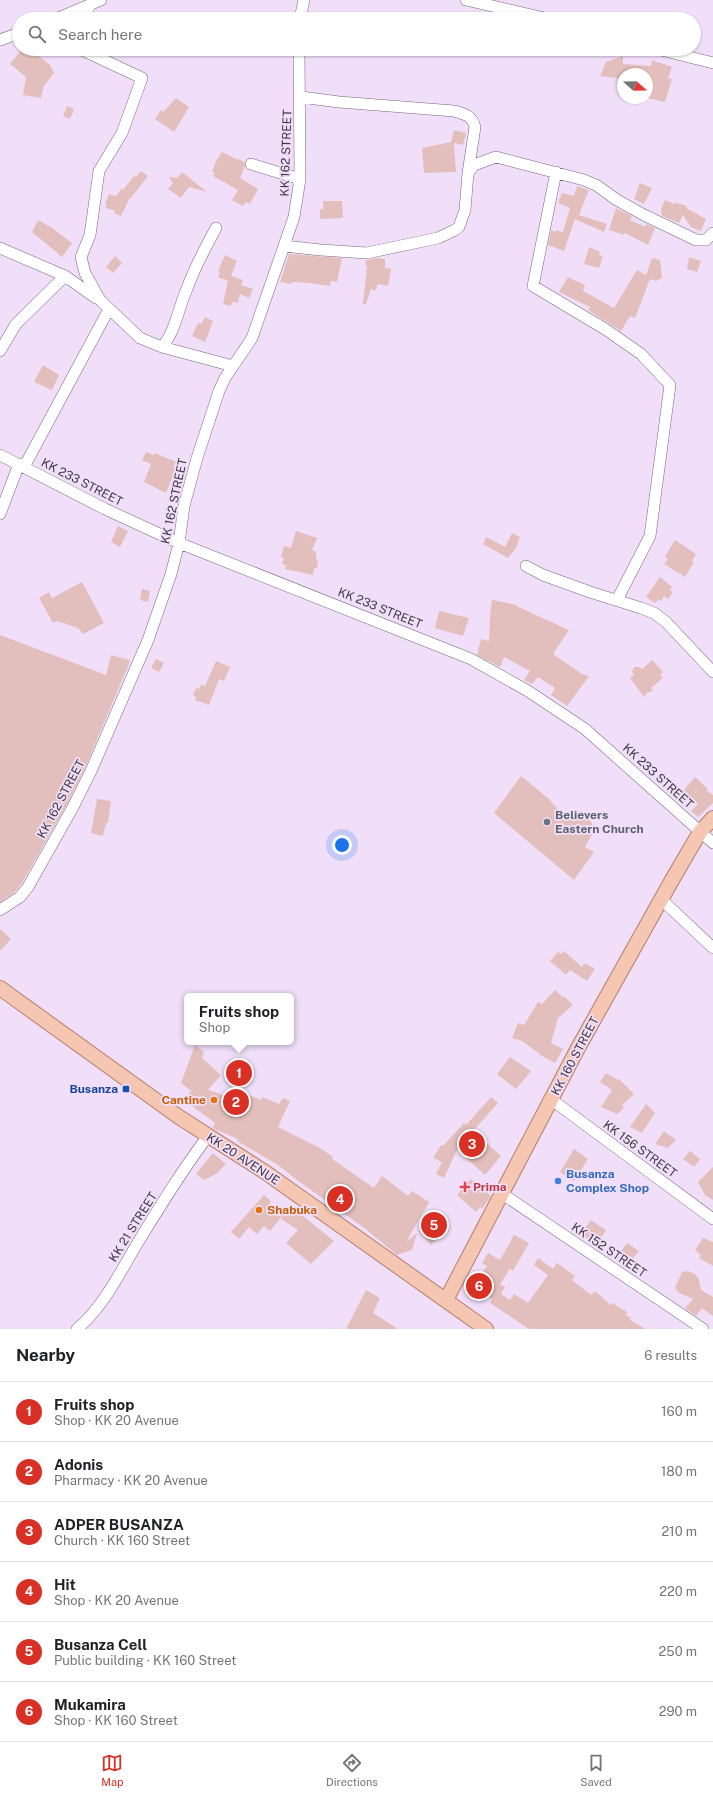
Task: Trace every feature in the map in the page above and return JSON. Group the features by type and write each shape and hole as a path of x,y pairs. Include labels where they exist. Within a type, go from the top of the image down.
{"main road":[{"name":"KK 160 STREET","path":"446,1300 578,1048 700,832 713,818"},
{"name":"KK 20 AVENUE","path":"0,988 208,1136 265,1172 486,1329"}],"street":[{"path":"72,12 101,0"},
{"path":"301,12 304,0"},
{"path":"466,0 518,12"},
{"path":"88,12 89,5"},
{"path":"0,40 12,36"},
{"path":"95,56 142,78 122,133 99,171 90,235 82,257 84,273 100,300"},
{"name":"KK 162 STREET","path":"0,910 20,897 28,887 73,807 91,771 148,640 171,574 179,543 184,506 197,458 219,391 233,366 252,338 294,217 300,179 301,97 299,56"},
{"path":"686,56 713,63"},
{"path":"284,246 322,250 367,252 438,238 455,230 459,227 465,210 468,173 475,127 474,122 469,116 454,111 339,102 301,97"},
{"path":"468,173 474,165 496,157 596,184 617,200 696,240 706,240 713,233"},
{"path":"250,164 300,179"},
{"path":"556,172 533,286 605,328 641,354 670,385 650,536 617,600"},
{"path":"162,347 169,338 199,259 216,228"},
{"path":"0,248 65,276 100,300 140,338 162,347 233,366"},
{"path":"0,351 16,324 65,276"},
{"path":"0,514 21,466 109,309"},
{"name":"KK 233 STREET","path":"0,455 105,508 179,543 471,659 528,691 585,729 713,843"},
{"path":"526,566 543,576 641,608 662,618 713,672"},
{"path":"661,899 713,948"},
{"name":"KK 156 STREET","path":"552,1100 713,1219"},
{"name":"KK 21 STREET","path":"77,1329 88,1319 102,1302 208,1136"},
{"name":"KK 152 STREET","path":"501,1194 703,1329"}],"building":[{"path":"16,56 39,56 50,65 54,73 44,86 41,98 23,95 26,77 10,64"},
{"path":"623,56 623,64 651,66 652,60 672,67 668,78 672,79 665,102 653,99 653,68 617,68 617,78 600,76 606,62"},
{"path":"176,98 189,107 174,132 155,119 161,110 163,112"},
{"path":"67,106 74,109 70,119 63,116"},
{"path":"454,130 466,133 463,145 454,143 456,172 424,173 422,148 451,142"},
{"path":"222,152 244,162 245,166 240,178 258,189 250,204 246,202 243,206 232,200 238,190 213,176 215,173 212,172 216,161"},
{"path":"141,171 148,176 129,199 121,216 114,213 115,211 106,208 107,205 105,204 109,194 116,196 134,176 136,177"},
{"path":"182,172 207,192 189,187 181,198 168,189 173,183 169,177 177,178"},
{"path":"640,183 652,188 644,204 634,199"},
{"path":"577,186 589,190 577,220 575,219 564,251 548,245 551,230 555,232 556,230 563,232 570,208 558,203 562,193 574,196"},
{"path":"665,200 676,205 674,202 687,206 686,208 706,219 701,231 691,227 683,215 679,223 662,216 661,209"},
{"path":"323,201 342,201 343,218 320,219 320,209 323,209"},
{"path":"616,208 632,216 630,220 645,227 646,224 655,228 648,245 625,233 624,235 609,230"},
{"path":"579,215 607,224 604,232 577,220"},
{"path":"38,220 52,228 72,243 62,257 32,232"},
{"path":"589,247 600,252 599,255 603,256 599,268 584,264"},
{"path":"289,254 342,258 337,282 331,281 330,286 310,283 293,282 292,284 280,282"},
{"path":"225,255 237,261 231,276 243,280 241,285 253,289 249,298 240,294 238,303 232,302 231,306 223,304 228,281 218,277 220,272 218,271"},
{"path":"115,256 122,263 113,273 106,267"},
{"path":"689,257 701,261 697,272 687,269"},
{"path":"377,258 385,259 385,268 391,269 388,286 378,284 375,291 371,289 366,304 363,304 367,266 365,265 366,260"},
{"path":"652,258 660,260 662,278 656,281 650,279 635,318 630,316 621,331 588,310 590,307 559,292 568,277 585,285 583,291 614,308 637,270 646,275"},
{"path":"205,317 213,321 205,342 192,336 198,323 201,324"},
{"path":"43,365 59,375 52,390 34,382"},
{"path":"146,452 154,455 155,453 176,462 173,468 176,468 166,493 144,482 151,464 142,460"},
{"path":"118,526 128,531 120,547 111,542"},
{"path":"296,531 317,538 312,550 316,552 316,559 318,560 317,568 314,568 313,575 285,569 286,565 282,564 284,558 281,557 284,546 291,548"},
{"path":"512,533 520,537 516,548 508,558 483,544 486,537 505,547"},
{"path":"675,540 696,554 692,561 694,562 685,577 664,564 668,559 665,557"},
{"path":"660,577 672,587 670,590 673,592 668,599 664,596 661,601 659,599 655,603 646,597"},
{"path":"82,582 104,623 83,634 78,628 57,621 53,623 39,598 49,592 52,598"},
{"path":"142,589 150,591 148,602 140,600"},
{"path":"492,600 517,605 516,606 569,630 553,654 582,674 589,676 567,706 551,695 555,688 538,677 532,684 524,680 530,671 504,657 500,667 477,655 481,639 489,641"},
{"path":"439,611 469,618 463,636 435,628"},
{"path":"0,635 106,675 111,655 130,660 85,768 67,804 22,883 15,892 0,902"},
{"path":"156,659 164,663 159,672 151,668"},
{"path":"652,660 663,672 660,675 663,678 651,688 653,691 648,692 644,697 630,678 634,675 632,672 634,667 639,667 642,669"},
{"path":"216,661 230,667 224,681 219,679 209,705 195,700 196,697 193,695 196,688 199,689 201,685 205,686"},
{"name":"Believers Eastern Church","path":"521,776 549,799 562,814 585,812 595,829 585,847 594,852 574,880 494,813"},
{"path":"695,777 708,789 706,790 713,795 713,803 698,817 691,811 698,804 684,790"},
{"path":"97,799 111,801 108,823 106,823 103,836 91,833"},
{"path":"0,929 11,939 0,951"},
{"path":"564,951 582,967 585,963 595,969 587,981 570,970 566,975 550,961 558,952 561,954"},
{"path":"555,990 573,1005 558,1018 551,1043 563,1049 555,1063 540,1055 522,1041 512,1038 518,1023 524,1025 538,1002 542,1004"},
{"path":"195,1045 204,1052 202,1058 221,1075 208,1090 230,1097 233,1089 261,1100 262,1097 279,1104 283,1098 290,1101 278,1127 320,1148 333,1157 332,1159 374,1188 382,1176 408,1196 412,1191 429,1202 406,1242 417,1233 412,1250 397,1255 363,1227 278,1165 237,1141 238,1139 212,1128 215,1123 184,1100 191,1091 181,1083"},
{"path":"510,1057 531,1071 516,1089 497,1074"},
{"path":"233,1068 242,1071 239,1079 230,1077"},
{"path":"606,1073 618,1080 619,1079 634,1094 622,1105 624,1108 617,1114 601,1107 612,1090 600,1082"},
{"path":"491,1097 498,1103 473,1131 501,1156 485,1175 457,1150 444,1178 436,1174 442,1162 433,1158 441,1145 443,1146 464,1123 466,1125"},
{"path":"646,1104 655,1113 642,1133 630,1127"},
{"path":"664,1131 676,1140 668,1148 655,1144"},
{"path":"574,1149 588,1159 573,1181 560,1172"},
{"path":"690,1151 700,1159 694,1167 683,1159"},
{"path":"213,1153 226,1164 216,1174 204,1180 196,1174"},
{"path":"713,1167 713,1200 705,1195 698,1182"},
{"path":"471,1179 491,1196 482,1209 480,1207 476,1212 457,1195"},
{"path":"264,1195 271,1201 269,1203 283,1215 270,1231 264,1226 257,1234 249,1227 239,1239 231,1232"},
{"path":"288,1208 303,1216 334,1241 311,1264 286,1243 298,1230 281,1219"},
{"path":"437,1216 449,1230 431,1245 419,1231"},
{"path":"591,1220 606,1230 596,1245 581,1233"},
{"path":"514,1235 529,1243 513,1271 510,1269 500,1284 505,1287 501,1294 510,1300 514,1294 528,1303 548,1275 534,1265 538,1258 553,1269 557,1263 575,1276 572,1280 591,1295 595,1291 611,1305 612,1303 627,1312 626,1315 631,1318 630,1320 646,1329 529,1329 490,1303 492,1299 473,1288 487,1266 482,1263 488,1253 500,1260"},
{"path":"703,1238 713,1242 713,1266 699,1258 701,1255 695,1250"},
{"path":"627,1243 639,1251 633,1258 621,1251"},
{"path":"688,1271 695,1274 699,1280 701,1290 713,1297 713,1316 702,1308 696,1316 685,1308 693,1299 679,1293 675,1288 682,1272"},
{"path":"366,1290 380,1298 373,1313 398,1329 346,1329"}],"place":[{"name":"Believers Eastern Church","path":"547,822"},
{"name":"Fruits shop","path":"239,1073"},
{"name":"Busanza","path":"126,1089"},
{"name":"Cantine","path":"214,1100"},
{"name":"Adonis","path":"236,1102"},
{"name":"ADPER BUSANZA","path":"472,1144"},
{"name":"Busanza Complex Shop","path":"558,1181"},
{"name":"Prima","path":"465,1187"},
{"name":"Hit","path":"340,1199"},
{"name":"Shabuka","path":"259,1210"},
{"name":"Busanza Cell","path":"434,1225"},
{"name":"Mukamira","path":"479,1286"}]}
